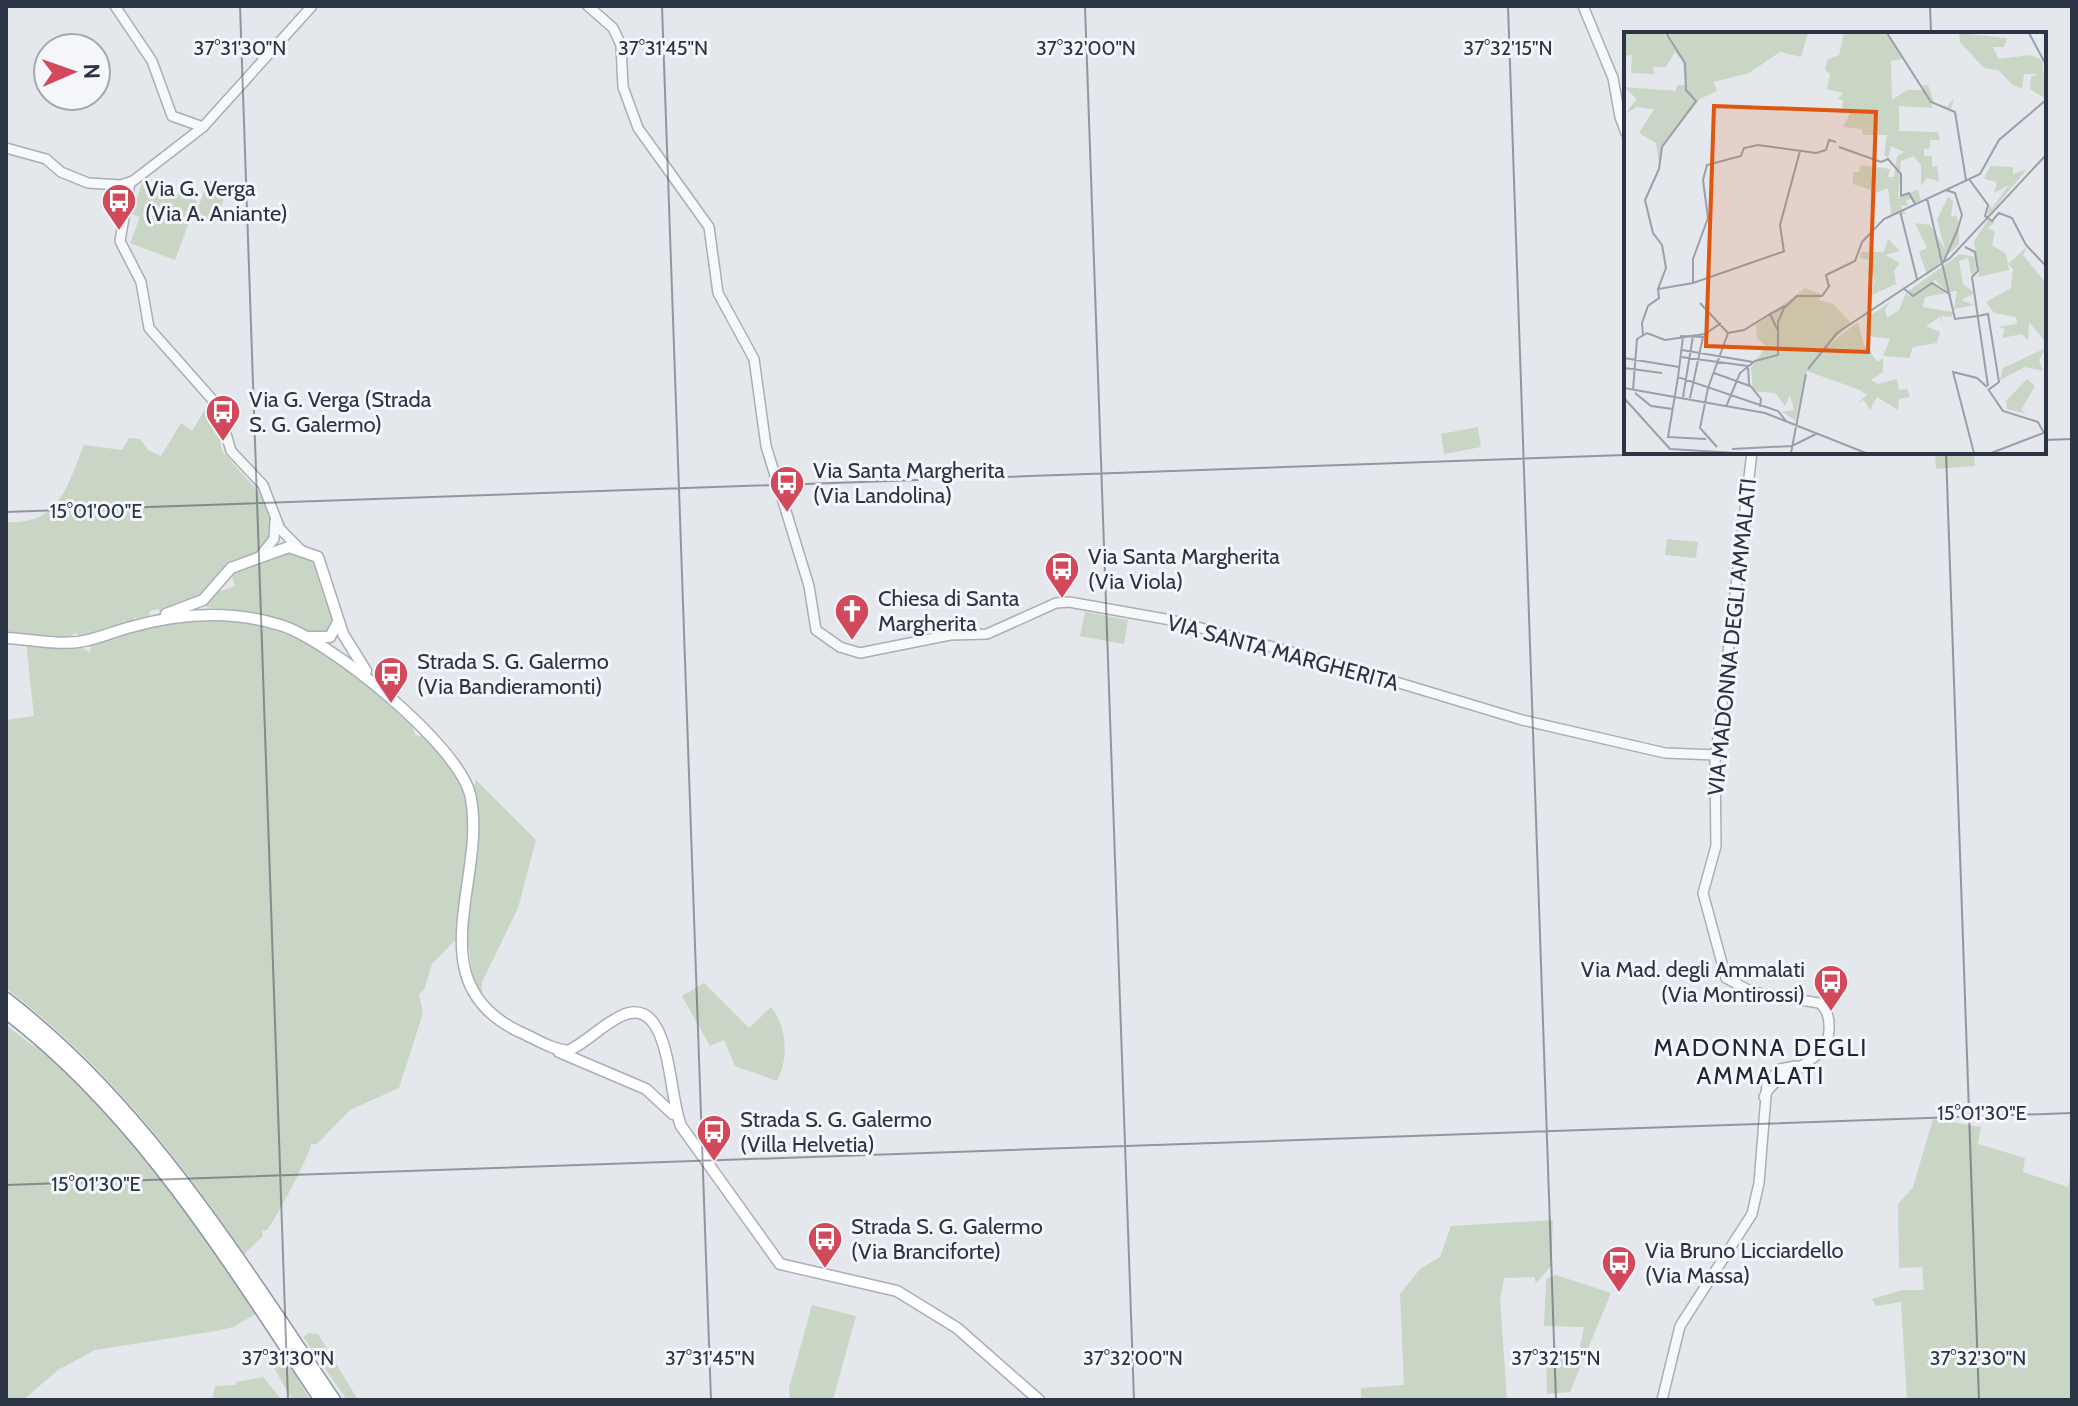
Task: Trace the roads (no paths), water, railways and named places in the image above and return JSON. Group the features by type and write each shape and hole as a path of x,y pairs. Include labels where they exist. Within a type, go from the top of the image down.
{"highway":[{"path":"6,999 107,1089 157,1147 225,1237 334,1400"},
{"path":"6,1012 101,1096 142,1143 191,1205 321,1400"}],"main road":[{"path":"6,638 79,642 130,627 203,600 231,568 289,547 318,557 350,650 391,700"},
{"path":"203,600 204,610 259,619 302,634 325,638 335,631 338,621"},
{"path":"130,627 178,617 217,614"},
{"path":"302,634 354,668 458,766 469,793 471,828 461,936 465,974 479,1000 501,1022 658,1097 667,1100 672,1096"},
{"path":"550,1046 568,1051 622,1015 637,1012 649,1016 662,1035 672,1096 681,1126"},
{"path":"575,1047 575,1056 586,1063"},
{"path":"658,1097 783,1266 877,1284 897,1291 957,1328 1039,1400"}],"street":[{"path":"115,6 152,61 172,116 203,127"},
{"path":"6,148 46,159 61,172 88,183 125,184 203,127 312,6"},
{"name":"VIA SANTA MARGHERITA","path":"588,6 613,28 621,45 623,87 641,133 706,220 718,293 754,359 766,446 809,586 813,624 819,634 847,651 895,648 950,635 978,636 1056,603 1069,602 1171,620 1333,663 1522,720 1665,753 1716,755"},
{"path":"1583,6 1613,78 1624,128"},
{"path":"125,184 120,241 141,282 149,328 218,406 231,451 263,485 280,529 301,550"},
{"name":"VIA MADONNA DEGLI AMMALATI","path":"1662,1400 1680,1326 1752,1214 1762,1153 1764,1097 1773,1073 1803,1065 1818,1057 1828,1041 1829,1021 1824,1007 1737,986 1726,978 1703,893 1716,846 1716,755 1752,454"},
{"path":"258,558 274,539 274,514"}],"place":[{"name":"Via G. Verga (Via A. Aniante)","path":"119,232"},
{"name":"Via G. Verga (Strada S. G. Galermo)","path":"223,443"},
{"name":"Via Santa Margherita (Via Landolina)","path":"787,514"},
{"name":"Via Santa Margherita (Via Viola)","path":"1062,600"},
{"name":"Chiesa di Santa Margherita","path":"852,642"},
{"name":"Strada S. G. Galermo (Via Bandieramonti)","path":"391,705"},
{"name":"Via Mad. degli Ammalati (Via Montirossi)","path":"1831,1013"},
{"name":"Strada S. G. Galermo (Villa Helvetia)","path":"714,1163"},
{"name":"Strada S. G. Galermo (Via Branciforte)","path":"825,1270"},
{"name":"Via Bruno Licciardello (Via Massa)","path":"1619,1294"}],"district":[{"name":"MADONNA DEGLI AMMALATI","path":"1761,1061"}]}
